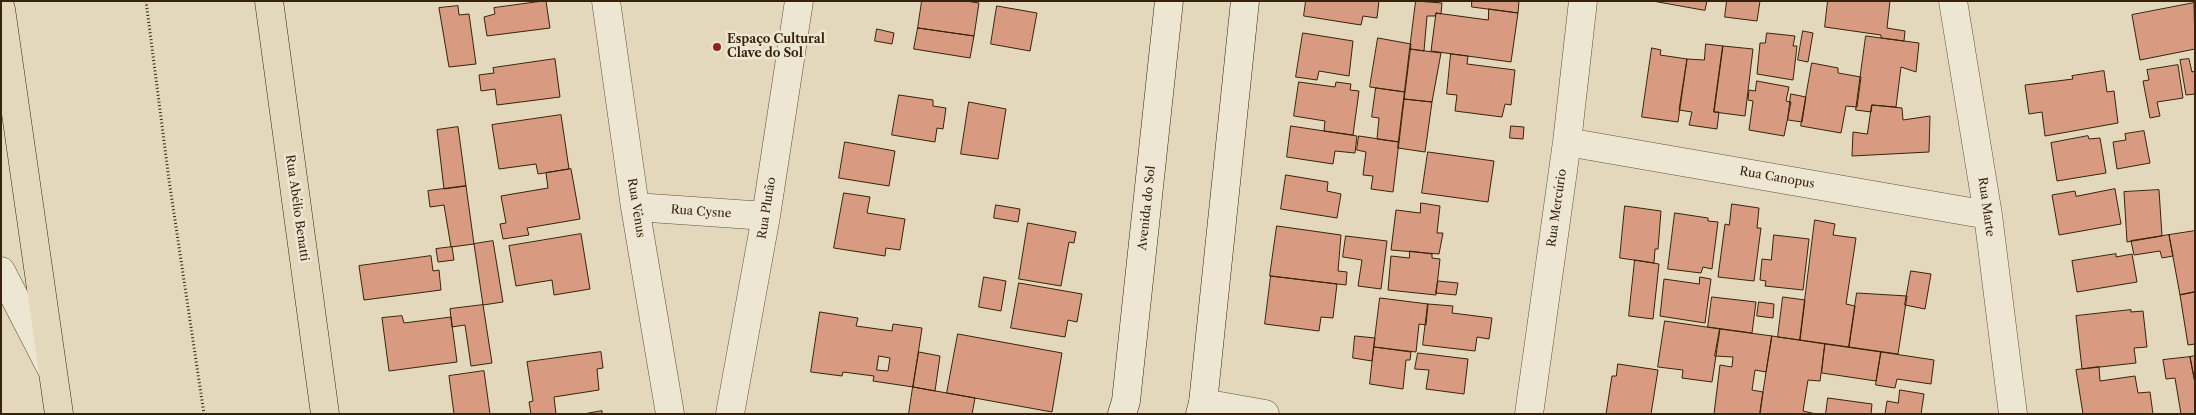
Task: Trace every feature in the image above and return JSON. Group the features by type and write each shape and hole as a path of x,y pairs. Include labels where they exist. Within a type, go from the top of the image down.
{"main road":[{"name":"Rua Abélio Benatti","path":"269,1 325,414"},
{"path":"1,9 59,414"}],"street":[{"name":"Rua Vênus","path":"606,1 635,207 670,414"},
{"name":"Rua Plutão","path":"730,414 766,216 799,1"},
{"name":"Avenida do Sol","path":"1122,414 1126,401 1169,1"},
{"path":"1245,1 1202,408 1265,414"},
{"name":"Rua Mercúrio","path":"1529,414 1567,142 1584,1"},
{"name":"Rua Marte","path":"1953,1 1988,215 2013,414"},
{"name":"Rua Canopus","path":"1567,142 1988,215"},
{"name":"Rua Cysne","path":"635,207 766,216"},
{"path":"1,271 54,375"}],"path":[{"path":"146,1 169,180 204,414"}],"building":[{"path":"546,1 550,28 487,36 484,17 495,14 494,8"},
{"path":"922,1 966,1 979,3 974,36 918,28"},
{"path":"1306,1 1379,1 1377,18 1363,16 1361,25 1304,16"},
{"path":"1416,1 1442,3 1441,14 1436,13 1435,16 1427,16 1424,51 1410,49"},
{"path":"1472,1 1519,1 1518,13 1472,7"},
{"path":"1653,1 1707,1 1705,10"},
{"path":"1727,1 1760,1 1757,21 1725,17"},
{"path":"1828,1 1890,1 1887,28 1905,31 1904,41 1881,38 1881,35 1825,27"},
{"path":"2194,3 2195,49 2140,60 2132,15"},
{"path":"458,6 459,15 469,14 476,64 449,67 439,8"},
{"path":"997,6 1037,13 1030,51 991,44"},
{"path":"1489,9 1518,13 1511,62 1431,51 1436,13 1488,20"},
{"path":"918,28 974,36 970,58 914,49"},
{"path":"877,29 894,33 892,44 875,41"},
{"path":"1803,31 1813,33 1808,62 1798,60"},
{"path":"1303,33 1353,41 1349,76 1319,71 1317,80 1296,77"},
{"path":"1767,33 1795,36 1793,46 1797,46 1793,80 1757,74 1760,43 1765,43"},
{"path":"1866,36 1919,43 1916,72 1901,67 1896,107 1872,105 1871,112 1856,110"},
{"path":"1378,38 1411,44 1405,92 1370,87"},
{"path":"1706,44 1723,46 1714,112 1719,112 1717,129 1689,125 1692,112 1679,110 1687,59 1704,60"},
{"path":"1723,46 1753,49 1745,116 1714,112"},
{"path":"1652,48 1661,50 1660,55 1687,59 1678,122 1642,117"},
{"path":"1410,49 1441,53 1432,102 1404,99"},
{"path":"1451,54 1468,56 1467,64 1515,70 1511,105 1505,104 1502,117 1455,111 1457,95 1447,94"},
{"path":"555,59 560,97 497,105 495,89 481,91 479,75 494,73 493,68"},
{"path":"2189,59 2192,72 2195,71 2195,94 2186,95 2180,60"},
{"path":"1812,63 1838,68 1838,73 1861,77 1857,107 1846,106 1841,133 1801,126"},
{"path":"2178,65 2183,98 2157,102 2160,116 2150,118 2143,81 2149,80 2147,70"},
{"path":"2104,71 2107,92 2114,91 2118,123 2045,136 2042,112 2029,114 2025,85 2073,79 2072,76"},
{"path":"1757,81 1789,87 1786,101 1791,102 1784,136 1749,130 1753,101 1748,100 1749,90 1755,91"},
{"path":"1299,82 1335,87 1336,82 1351,84 1350,90 1359,91 1353,135 1324,131 1325,121 1294,116"},
{"path":"1376,88 1405,92 1399,142 1377,139 1379,118 1372,117"},
{"path":"1791,94 1806,97 1802,122 1788,120"},
{"path":"899,95 933,100 933,106 946,108 943,129 937,128 935,142 892,135"},
{"path":"1404,99 1432,102 1425,152 1398,148"},
{"path":"969,102 1006,109 998,159 961,154"},
{"path":"1872,105 1902,108 1903,120 1930,116 1929,152 1852,156 1853,132 1867,134"},
{"path":"561,115 569,169 538,174 536,164 499,169 492,125"},
{"path":"1291,126 1357,136 1355,153 1335,151 1333,164 1287,157"},
{"path":"1511,126 1524,127 1523,139 1510,138"},
{"path":"458,127 466,186 444,189 437,130"},
{"path":"2144,131 2150,163 2117,169 2113,142 2126,140 2125,134"},
{"path":"1359,136 1399,142 1393,192 1371,189 1373,176 1363,175 1366,152 1357,150"},
{"path":"2088,136 2089,139 2100,138 2106,173 2057,181 2051,143"},
{"path":"845,142 895,151 889,186 839,178"},
{"path":"1428,152 1494,161 1488,202 1422,193"},
{"path":"571,169 580,219 527,228 529,235 503,239 500,224 506,223 501,196 548,188 546,173"},
{"path":"1286,175 1328,182 1327,191 1341,194 1337,218 1281,209"},
{"path":"466,186 474,244 451,247 444,205 430,207 428,191"},
{"path":"2115,189 2121,224 2059,235 2052,195 2075,191 2076,196"},
{"path":"2159,190 2162,236 2127,242 2124,192"},
{"path":"844,193 870,197 867,213 905,219 900,250 886,248 885,256 834,248"},
{"path":"1421,203 1440,206 1437,233 1443,233 1439,254 1391,250 1396,210 1420,213"},
{"path":"1732,204 1759,208 1757,228 1761,228 1754,281 1718,277 1725,224 1729,225"},
{"path":"996,205 1020,209 1018,222 994,218"},
{"path":"1625,206 1661,211 1658,249 1655,249 1654,263 1620,258"},
{"path":"1675,213 1708,218 1708,221 1718,222 1712,269 1703,267 1701,273 1668,269"},
{"path":"1815,220 1835,224 1833,235 1856,238 1846,304 1855,306 1849,347 1800,340"},
{"path":"1028,223 1076,232 1074,243 1069,242 1061,286 1019,279"},
{"path":"1277,226 1341,235 1338,271 1347,272 1346,285 1270,276"},
{"path":"2195,231 2195,292 2180,295 2169,235"},
{"path":"581,234 590,289 554,295 552,280 516,286 509,246"},
{"path":"1774,235 1809,239 1803,290 1765,286 1766,281 1760,280 1762,259 1771,260"},
{"path":"2169,235 2173,256 2162,258 2160,251 2134,255 2131,241"},
{"path":"1346,236 1387,241 1381,289 1358,286 1362,260 1343,257"},
{"path":"493,241 503,302 483,305 474,244"},
{"path":"452,247 454,260 438,262 436,249"},
{"path":"1410,251 1432,254 1432,258 1440,259 1436,295 1388,290 1391,256 1409,258"},
{"path":"2116,254 2116,257 2132,254 2137,282 2077,292 2072,261"},
{"path":"431,256 433,271 439,270 441,290 364,300 359,266"},
{"path":"1635,260 1659,264 1653,319 1629,316"},
{"path":"1911,271 1931,274 1925,309 1905,305"},
{"path":"1271,276 1337,284 1333,318 1321,317 1319,331 1265,324"},
{"path":"984,277 1006,281 1001,311 979,307"},
{"path":"1700,277 1711,279 1705,323 1660,316 1664,279 1699,284"},
{"path":"1438,281 1458,283 1456,295 1436,293"},
{"path":"1019,283 1082,294 1077,322 1068,320 1065,337 1011,328"},
{"path":"2195,292 2195,344 2188,345 2180,295"},
{"path":"1857,293 1907,296 1898,354 1849,347"},
{"path":"1712,297 1756,302 1752,333 1708,327"},
{"path":"1783,297 1805,300 1800,340 1778,337"},
{"path":"1380,298 1428,304 1426,325 1419,324 1416,352 1374,347"},
{"path":"1759,302 1774,304 1773,318 1757,316"},
{"path":"1428,304 1453,306 1452,313 1492,318 1489,339 1477,337 1475,351 1423,345"},
{"path":"483,305 492,363 471,366 465,325 452,327 450,309"},
{"path":"2131,310 2131,312 2143,311 2147,347 2134,348 2136,363 2082,369 2076,316"},
{"path":"820,312 858,318 856,326 892,331 893,324 922,328 913,387 873,381 874,376 843,372 842,376 811,372"},
{"path":"402,316 404,323 451,317 457,362 389,371 382,318"},
{"path":"1665,321 1720,329 1712,382 1682,378 1683,370 1658,367"},
{"path":"1720,329 1772,336 1766,372 1755,370 1752,390 1763,392 1760,414 1714,414 1720,365 1732,367 1733,357 1715,356"},
{"path":"958,334 1062,353 1052,412 947,393"},
{"path":"1355,336 1375,338 1372,361 1353,358"},
{"path":"1772,336 1825,344 1820,381 1808,380 1803,411 1816,414 1760,414"},
{"path":"1825,344 1881,352 1876,381 1822,373"},
{"path":"1374,347 1411,352 1410,360 1406,360 1403,389 1370,384"},
{"path":"601,352 603,368 597,369 599,390 554,397 556,414 531,414 529,402 533,401 527,362"},
{"path":"919,352 940,356 935,391 913,387"},
{"path":"1881,352 1934,360 1931,384 1897,379 1895,388 1876,385"},
{"path":"1418,353 1468,359 1464,394 1426,389 1429,370 1415,369"},
{"path":"879,356 890,358 888,371 877,370"},
{"path":"2195,356 2195,383 2190,357"},
{"path":"2190,357 2195,383 2195,414 2181,414 2175,378 2166,379 2163,360"},
{"path":"1618,364 1658,370 1651,414 1606,414 1612,376 1616,376"},
{"path":"2099,367 2100,381 2135,376 2138,393 2150,392 2153,414 2083,414 2076,370"},
{"path":"484,371 490,414 454,414 449,376"},
{"path":"913,387 975,398 972,414 909,414"},
{"path":"1900,390 1924,394 1921,414 1885,414 1887,401 1898,403"},
{"path":"1828,398 1872,404 1871,414 1826,414"},
{"path":"602,411 602,414 584,414"}],"place":[{"name":"Espaço Cultural Clave do Sol","path":"717,47"}]}
